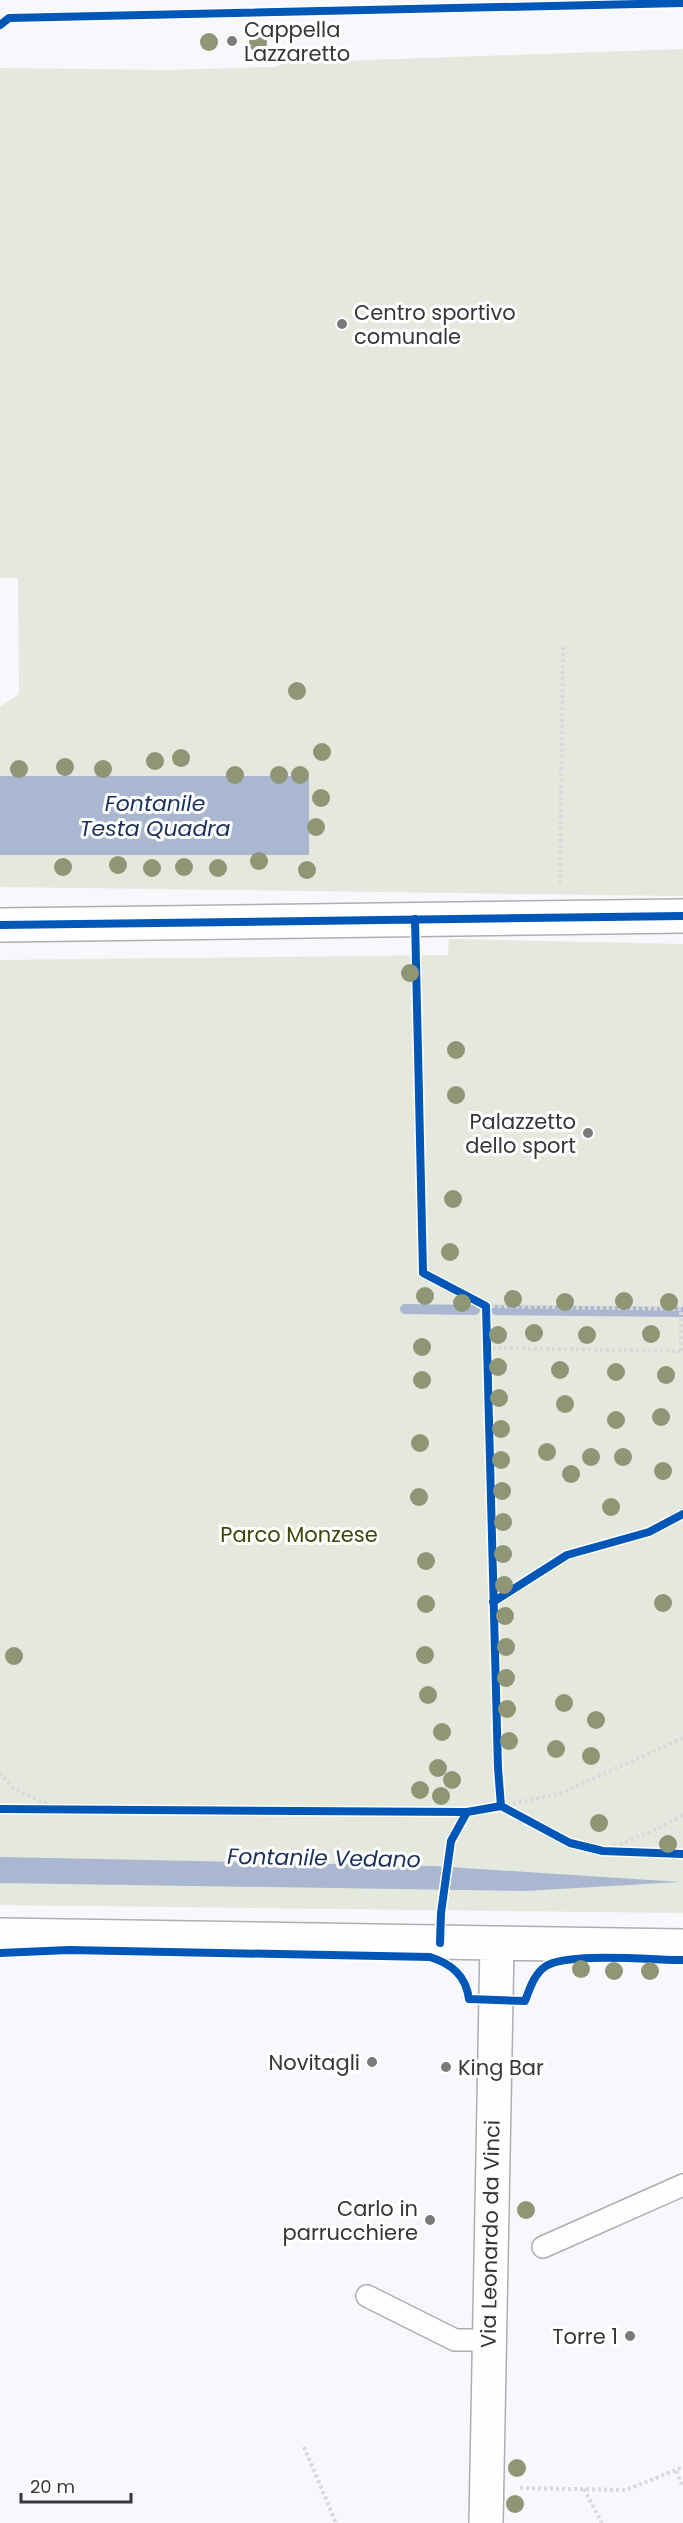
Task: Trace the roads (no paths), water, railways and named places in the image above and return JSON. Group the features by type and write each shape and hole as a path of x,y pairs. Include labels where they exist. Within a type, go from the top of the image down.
{"street":[{"path":"0,925 683,916"},
{"path":"0,1935 496,1945 683,1946"},
{"name":"Via Leonardo da Vinci","path":"486,2523 496,1945"}],"lane":[{"path":"543,2247 683,2185"},
{"path":"367,2296 455,2340 488,2340"}],"water":[{"name":"Fontanile Testa Quadra","path":"0,776 309,776 309,855 0,855"},
{"name":"Fontanile Vedano","path":"0,1857 433,1866 680,1882 525,1891 0,1883"}],"waterway":[{"path":"405,1309 475,1310"},
{"path":"496,1310 683,1312"}],"place":[{"name":"Cappella Lazzaretto","path":"232,41"},
{"name":"Centro sportivo comunale","path":"342,324"},
{"name":"Palazzetto dello sport","path":"588,1133"},
{"name":"Novitagli","path":"372,2062"},
{"name":"King Bar","path":"446,2067"},
{"name":"Carlo in parrucchiere","path":"430,2220"},
{"name":"Torre 1","path":"630,2336"}],"park label":[{"name":"Parco Monzese","path":"299,1534"}]}
